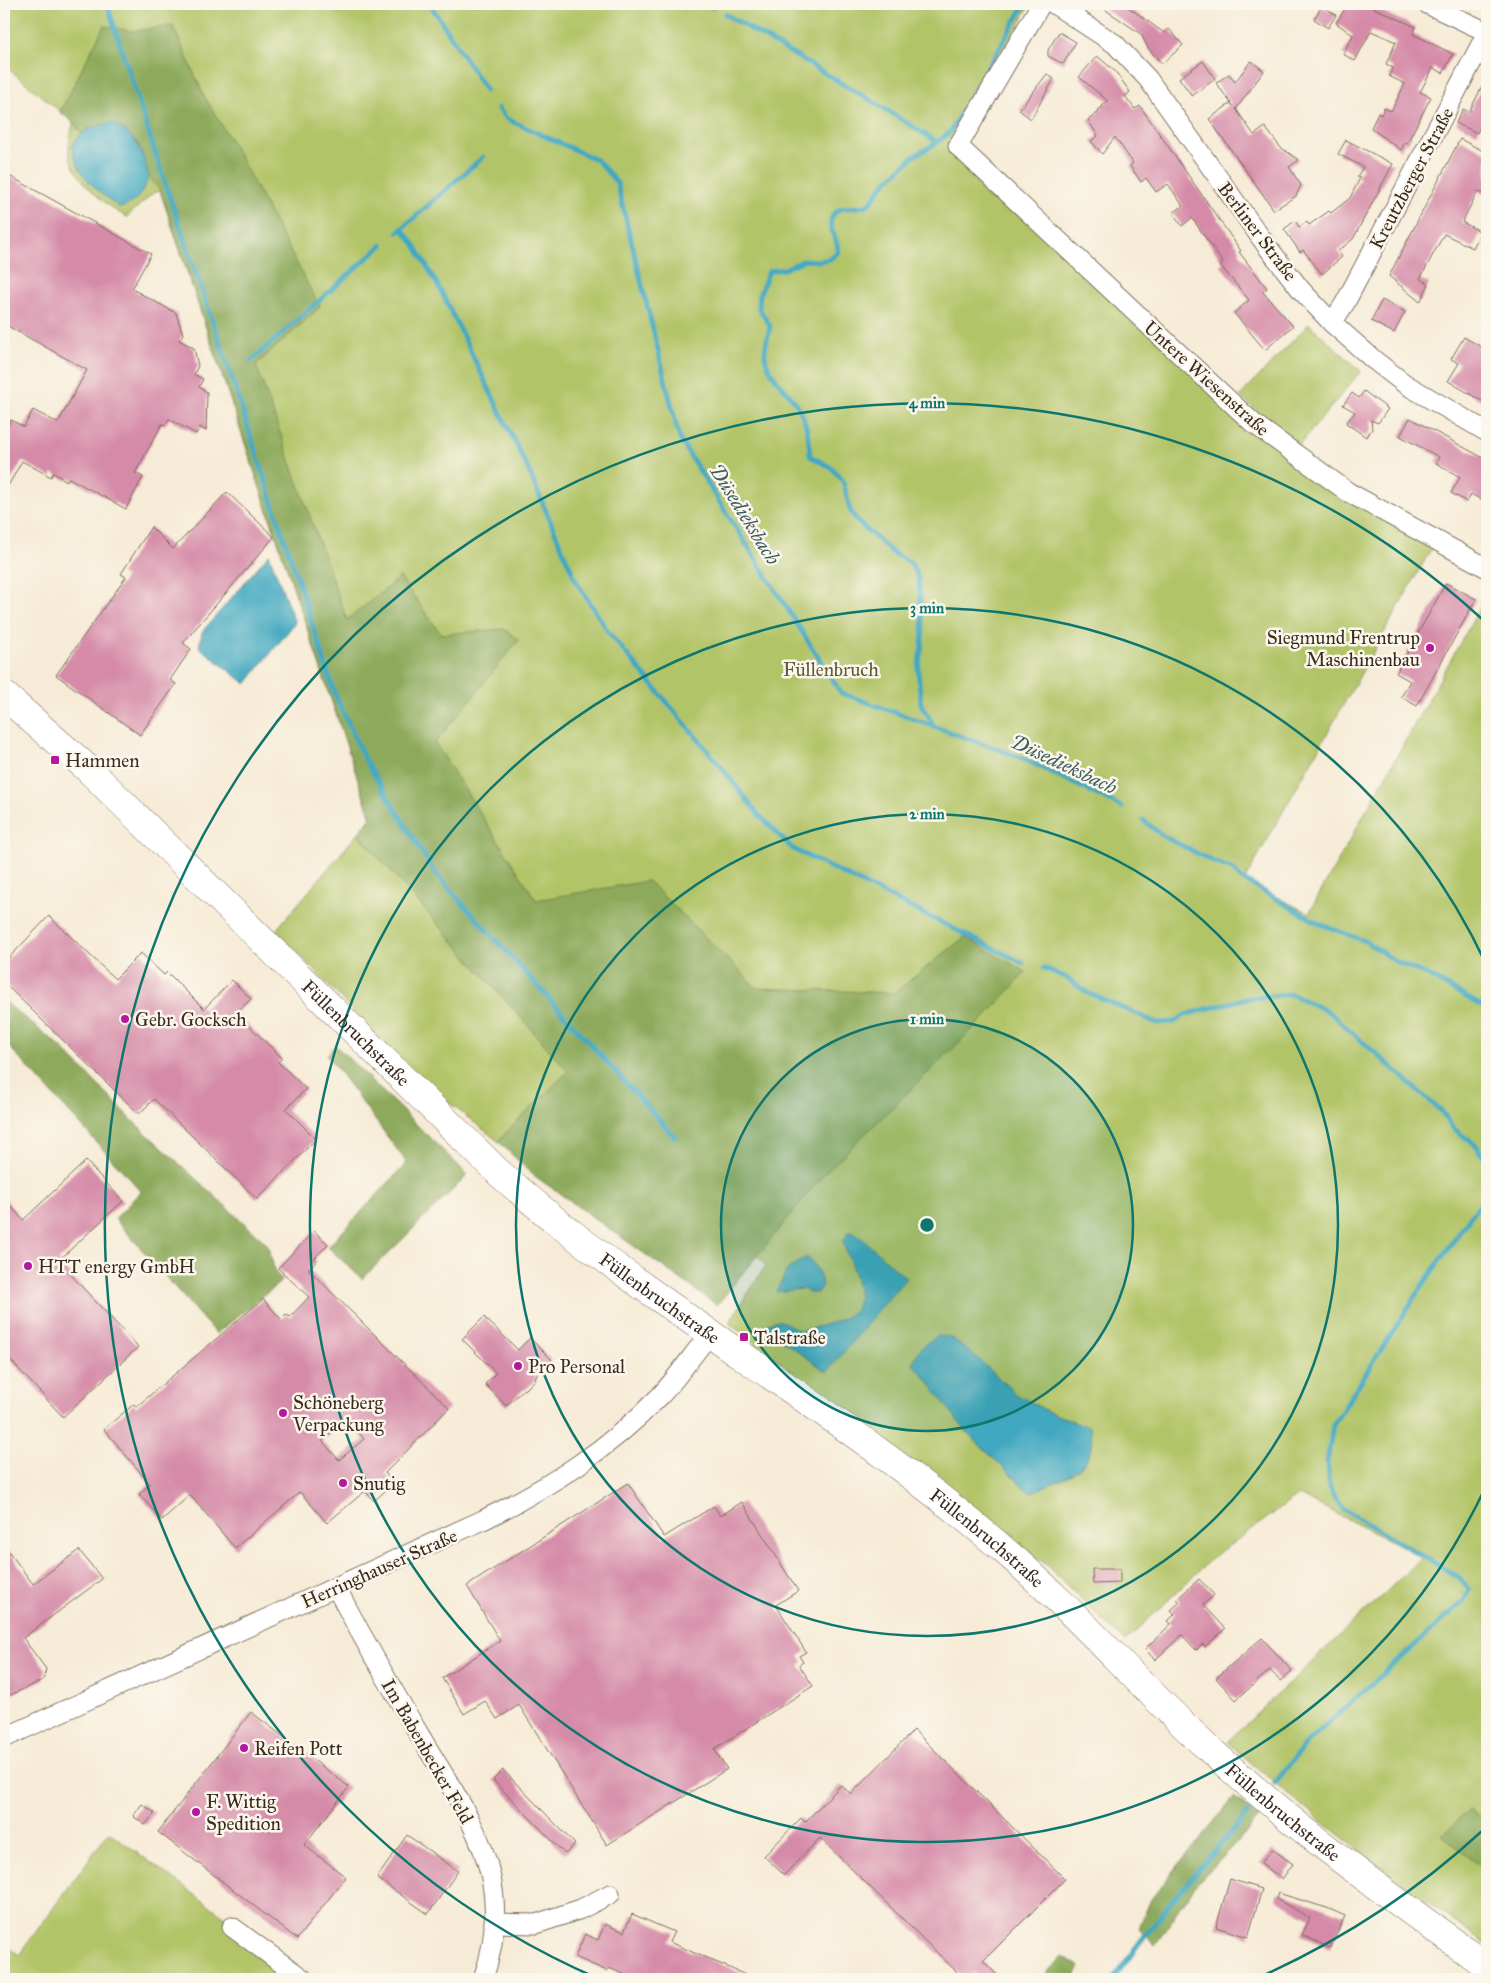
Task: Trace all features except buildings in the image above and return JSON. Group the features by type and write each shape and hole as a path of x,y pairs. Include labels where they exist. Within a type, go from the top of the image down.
{"street":[{"name":"Untere Wiesenstraße","path":"1041,4 958,146 1253,423 1348,492 1487,568"},
{"name":"Berliner Straße","path":"1054,4 1115,44 1148,79 1266,245 1301,290 1332,323 1405,384 1487,432"},
{"path":"1427,4 1487,32"},
{"name":"Kreutzberger Straße","path":"1332,323 1346,303 1487,32"},
{"name":"Füllenbruchstraße","path":"6,700 86,768 499,1173 562,1226 710,1334 879,1451 997,1544 1069,1609 1203,1744 1250,1786 1377,1887 1487,1966"},
{"name":"Herringhauser Straße","path":"4,1738 483,1520 534,1494 568,1473 604,1447 660,1396 710,1334"},
{"name":"Im Babenbecker Feld","path":"336,1587 383,1674 466,1813 483,1848 491,1878 494,1901 491,1949 483,1979"},
{"path":"494,1923 536,1924 581,1909 610,1894"},
{"path":"232,1926 303,1979"}],"green space":[{"name":"Füllenbruch","path":"4,4 1030,4 953,145 1250,428 1434,544 1244,881 1309,913 1487,595 1487,1946 1420,1897 1290,1796 1227,1742 1423,1557 1299,1495 1212,1558 1125,1642 1045,1564 729,1323 766,1265 568,1071 498,1141 415,1076 276,930 371,818 160,191 153,193 127,217 110,207 83,181 69,153 73,122 4,65"},
{"path":"104,26 132,31 173,26 204,96 234,146 320,307 256,365 347,620 400,577 441,634 504,629 519,640 435,743 536,900 648,881 757,988 894,993 965,937 1026,972 987,1015 824,1174 717,1305 532,1174 498,1141 568,1071 358,834 371,818 160,190 149,177 138,143 112,123 90,128 81,133 73,122 60,112"},
{"path":"1309,324 1361,371 1297,448 1240,396"},
{"path":"4,1001 62,1048 135,1123 268,1245 275,1272 283,1280 216,1334 115,1219 141,1191 4,1041"},
{"path":"335,1045 468,1175 362,1279 328,1247 407,1163 327,1055"},
{"path":"1234,1797 1260,1818 1198,1882 1155,1945 1139,1928 1151,1899"},
{"path":"1469,1810 1487,1822 1487,1871 1442,1835"},
{"path":"109,1832 224,1916 240,1938 292,1979 4,1979 4,1943 19,1955"},
{"path":"1062,1956 1080,1967 1074,1979 1041,1979"}],"water":[{"path":"112,123 127,133 138,145 149,177 138,197 130,204 120,208 96,189 83,175 72,147 79,136 89,129"},
{"path":"269,554 295,623 246,684 199,647 202,632"},
{"path":"848,1232 856,1233 906,1278 827,1372 763,1327 773,1321 778,1321 801,1331 835,1321 853,1312 857,1306 858,1288 843,1242"},
{"path":"806,1257 815,1266 820,1277 822,1285 817,1293 809,1293 803,1289 776,1292 787,1270"},
{"path":"938,1336 950,1337 971,1352 1016,1394 1049,1412 1090,1427 1092,1442 1084,1463 1066,1477 1030,1493 966,1431 913,1364 922,1347"}],"waterway":[{"path":"107,4 335,694 365,760 435,873 675,1137"},
{"name":"Düsedieksbach","path":"430,4 486,91"},
{"path":"708,4 712,7"},
{"path":"934,726 921,704 918,669 923,626 918,577 910,562 894,554 858,522 850,510 843,481 832,468 810,456 807,431 802,414 795,402 774,377 767,363 765,352 770,326 759,308 760,293 769,271 784,269 805,260 819,261 830,259 838,252 837,243 830,224 833,214 841,209 867,205 884,184 914,156 932,146 950,132 1025,4"},
{"path":"725,14 937,142"},
{"name":"Düsedieksbach","path":"498,108 507,119 597,160 617,183 680,440 841,693 1022,758 1122,807"},
{"path":"398,232 483,157"},
{"path":"402,229 415,245 442,293 528,469 576,581 609,633 723,769 758,814 793,849 1023,963"},
{"path":"251,361 382,245"},
{"name":"Düsedieksbach","path":"1143,820 1163,836 1234,870 1240,878 1320,924 1365,941 1395,961 1429,976 1487,1009"},
{"path":"1044,968 1065,977 1088,993 1157,1023 1174,1022 1185,1015 1243,999 1291,994 1329,1012 1442,1112 1453,1128 1478,1147 1480,1153 1487,1158"},
{"path":"1275,1783 1306,1743 1463,1602 1469,1590 1460,1578 1343,1509 1331,1492 1327,1463 1333,1425 1420,1289 1470,1217 1487,1196"},
{"path":"1113,1979 1169,1904 1248,1813"}],"place":[{"name":"Siegmund Frentrup Maschinenbau","path":"1430,648"},
{"name":"Hammen","path":"55,760"},
{"name":"Gebr. Gocksch","path":"125,1019"},
{"name":"HTT energy GmbH","path":"28,1266"},
{"name":"Talstraße","path":"744,1337"},
{"name":"Pro Personal","path":"518,1366"},
{"name":"Schöneberg Verpackung","path":"283,1413"},
{"name":"Snutig","path":"343,1483"},
{"name":"Reifen Pott","path":"244,1748"},
{"name":"F. Wittig Spedition","path":"196,1812"}]}
